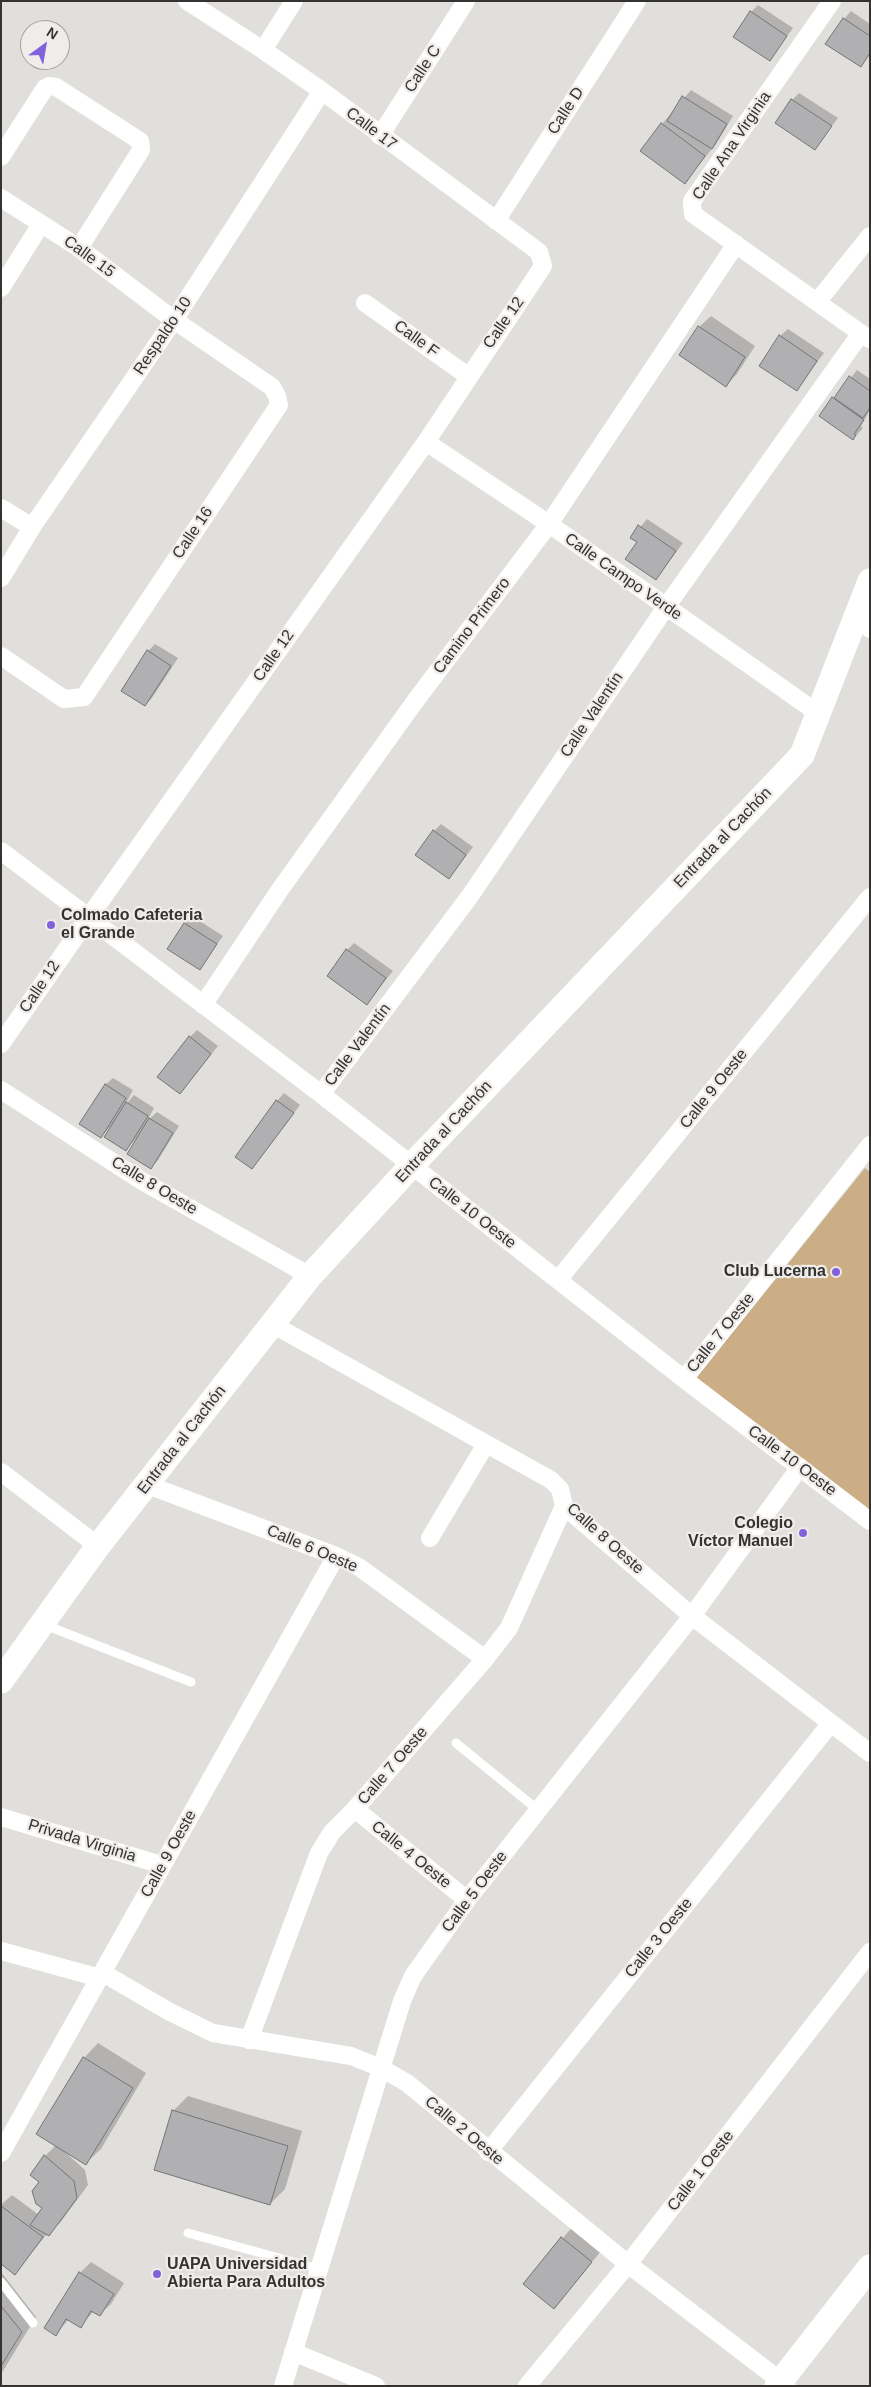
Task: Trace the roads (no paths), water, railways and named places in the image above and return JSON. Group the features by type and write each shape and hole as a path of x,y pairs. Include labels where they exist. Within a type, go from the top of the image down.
{"street":[{"name":"Calle 17","path":"187,1 264,50 322,91 380,136 539,252 543,266"},
{"path":"264,50 294,1"},
{"name":"Calle C","path":"380,136 466,1"},
{"name":"Calle D","path":"496,221 637,1"},
{"name":"Calle Ana Virginia","path":"832,1 692,201 693,214 865,336"},
{"path":"1,157 44,88 52,86 140,141 141,150 79,248"},
{"name":"Respaldo 10","path":"1,578 32,527 174,320 322,91"},
{"name":"Calle 15","path":"1,198 79,248 174,320"},
{"path":"1,288 41,224"},
{"path":"817,302 870,236"},
{"name":"Camino Primero","path":"203,1005 279,891 416,700 549,524 736,244"},
{"name":"Calle 12","path":"1,1044 426,442 468,376 543,266"},
{"name":"Calle F","path":"365,303 468,376"},
{"name":"Calle 16","path":"1,656 64,699 84,697 279,405 272,387 174,320"},
{"name":"Calle Valentín","path":"321,1094 470,896 666,606 865,336"},
{"name":"Calle Campo Verde","path":"426,442 549,524 819,714"},
{"path":"1,508 32,527"},
{"name":"Entrada al Cachón","path":"8,1668 98,1546 148,1485 310,1276 412,1165 802,755 819,714 863,623 870,581"},
{"name":"Calle 10 Oeste","path":"1,852 321,1094 684,1379 870,1521"},
{"name":"Calle 9 Oeste","path":"558,1280 870,897"},
{"name":"Calle 8 Oeste","path":"1,1090 142,1181 310,1276"},
{"name":"Calle 7 Oeste","path":"684,1379 867,1154"},
{"name":"Calle 8 Oeste","path":"272,1324 551,1480 560,1489 564,1506 692,1616 870,1753"},
{"path":"430,1538 486,1444"},
{"name":"Calle 5 Oeste","path":"283,2386 402,2001 414,1976 467,1900 692,1616 800,1467"},
{"path":"1,1472 98,1546"},
{"name":"Calle 6 Oeste","path":"148,1485 336,1556 359,1567 485,1659"},
{"name":"Calle 7 Oeste","path":"249,2040 319,1854 332,1832 355,1810 510,1628 564,1506"},
{"name":"Calle 9 Oeste","path":"1,2153 336,1556"},
{"name":"Calle 3 Oeste","path":"488,2152 831,1724"},
{"name":"Calle 4 Oeste","path":"355,1810 467,1900"},
{"name":"Privada Virginia","path":"1,1817 162,1865"},
{"name":"Calle 2 Oeste","path":"1,1951 101,1975 213,2033 351,2056 381,2068 407,2084 488,2152 782,2384"},
{"name":"Calle 1 Oeste","path":"528,2386 628,2264 870,1952"},
{"path":"782,2384 870,2267"},
{"path":"293,2352 376,2386"}],"lane":[{"path":"42,1624 191,1682"},
{"path":"456,1742 538,1810"},
{"path":"188,2233 318,2269"},
{"path":"1,2282 33,2323"}],"place":[{"name":"Colmado Cafeteria el Grande","path":"51,925"},
{"name":"Club Lucerna","path":"836,1272"},
{"name":"Colegio Víctor Manuel","path":"803,1533"},
{"name":"UAPA Universidad Abierta Para Adultos","path":"157,2274"}]}
